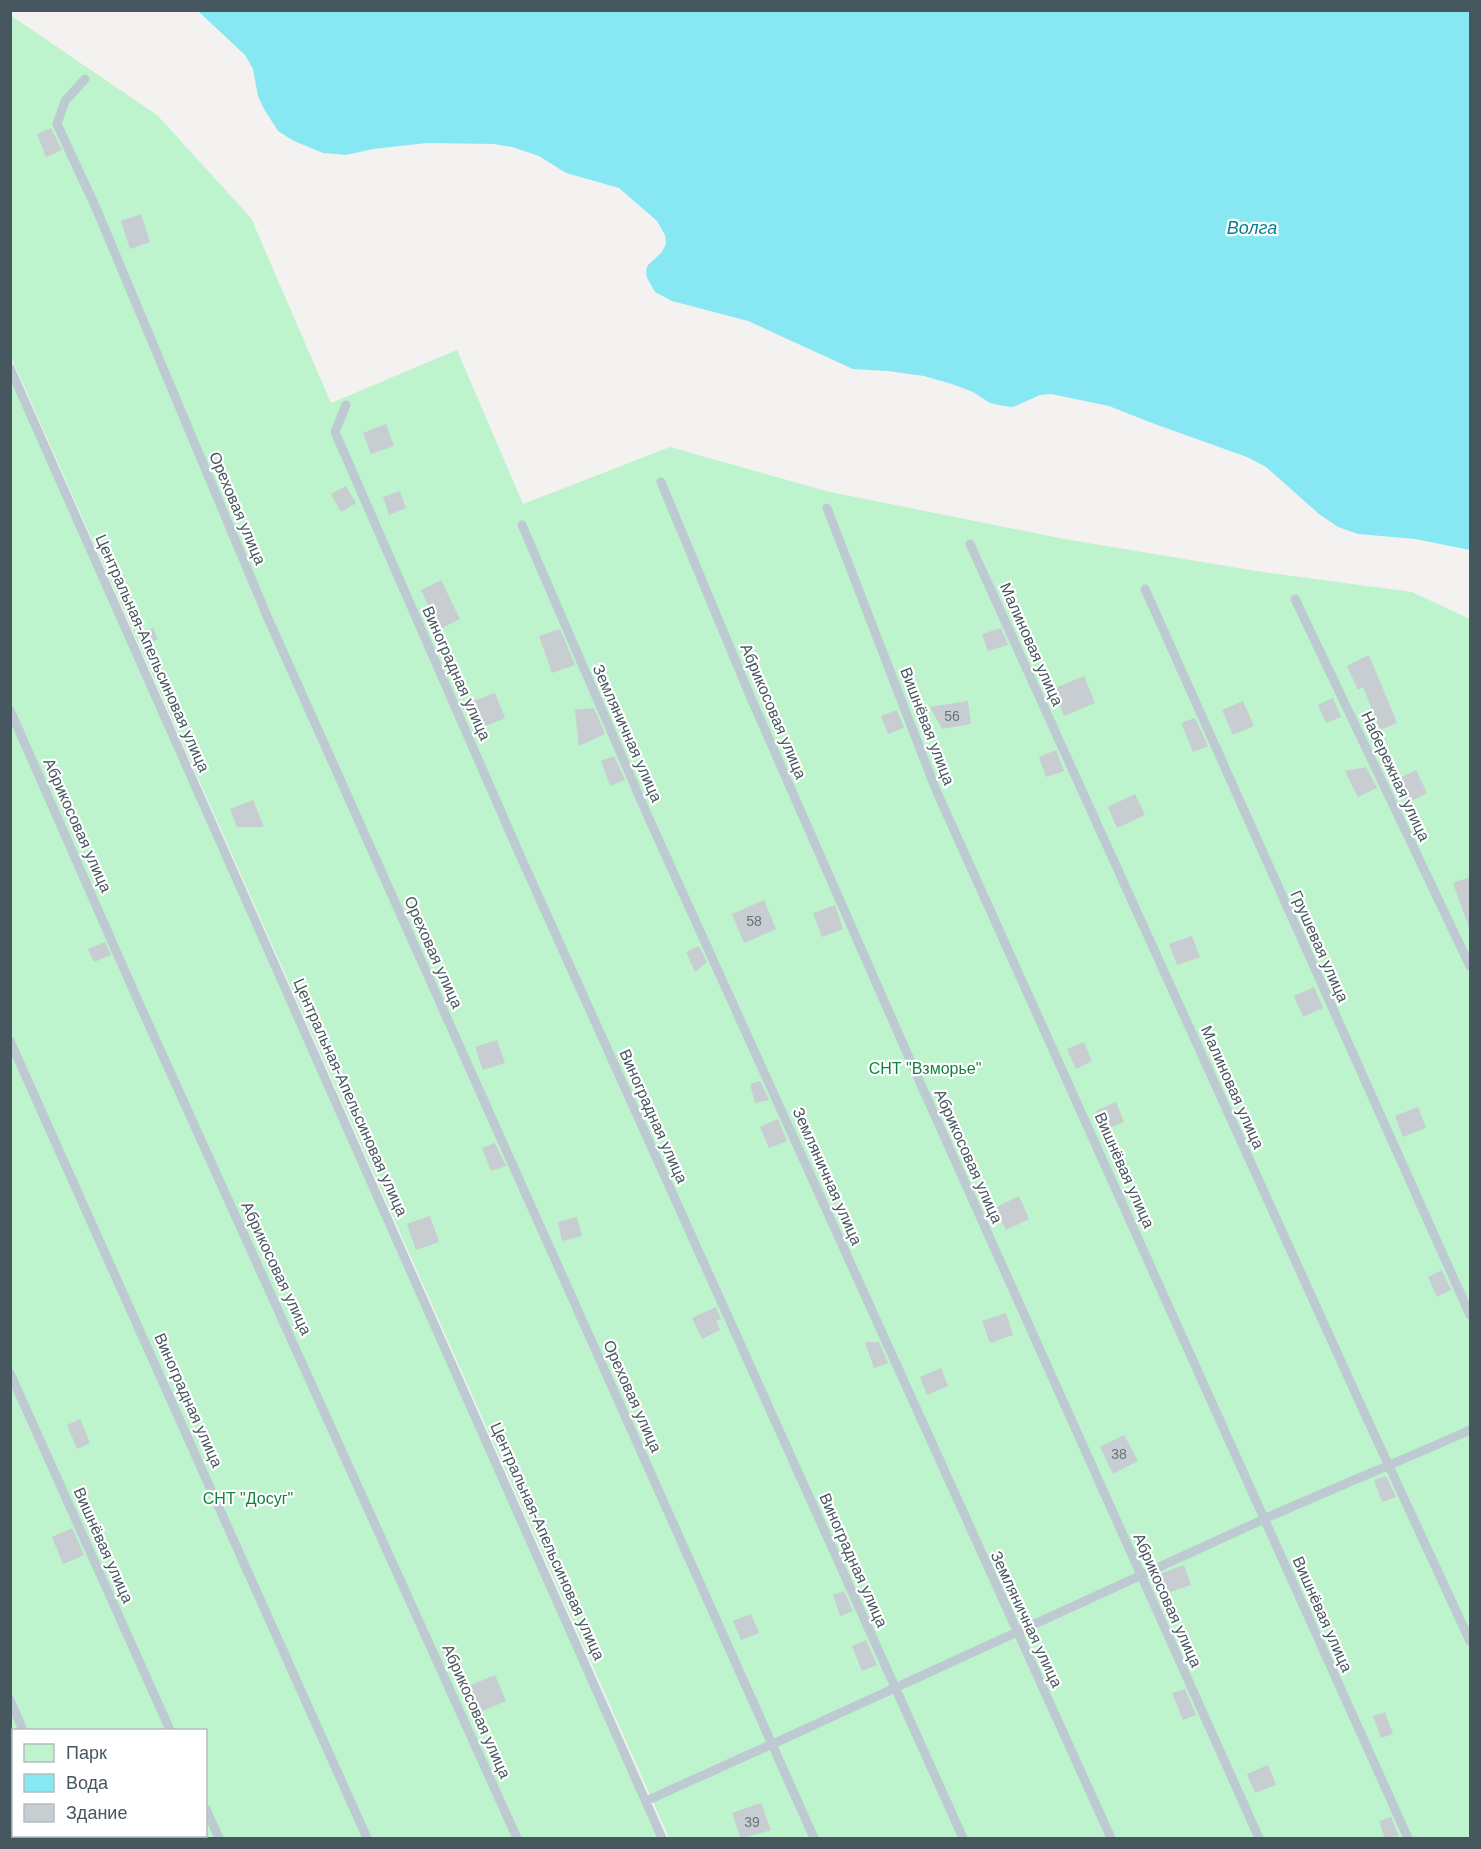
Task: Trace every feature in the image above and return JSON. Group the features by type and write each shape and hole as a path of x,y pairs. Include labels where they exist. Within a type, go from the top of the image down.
{"lane":[{"name":"Ореховая улица","path":"85,80 65,101 57,124 96,208 267,616 814,1839"},
{"name":"Центральная-Апельсиновая улица","path":"10,368 662,1839"},
{"name":"Виноградная улица","path":"346,405 334,432 519,853 963,1839"},
{"name":"Абрикосовая улица","path":"661,482 885,1004 1259,1839"},
{"name":"Вишнёвая улица","path":"827,508 936,790 1408,1839"},
{"name":"Земляничная улица","path":"522,525 646,812 1111,1839"},
{"name":"Малиновая улица","path":"970,544 1470,1641"},
{"name":"Грушевая улица","path":"1145,589 1470,1315"},
{"name":"Набережная улица","path":"1295,599 1470,966"},
{"name":"Абрикосовая улица","path":"10,710 139,1003 368,1504 517,1839"},
{"name":"Виноградная улица","path":"10,1041 367,1839"},
{"name":"Вишнёвая улица","path":"10,1372 169,1729"},
{"path":"646,1801 1264,1519 1470,1430"},
{"path":"10,1700 22,1729"},
{"path":"207,1811 219,1839"}],"green space":[{"name":"СНТ \"Взморье\"","path":"10,15 157,115 251,218 331,403 457,350 523,504 670,447 830,492 1064,539 1256,571 1412,592 1470,619 1470,1838 669,1838 11,357"},
{"name":"СНТ \"Досуг\"","path":"11,375 658,1838 11,1838"}],"water":[{"name":"Волга","path":"198,11 1470,11 1470,550 1415,539 1358,534 1338,527 1319,514 1266,467 1247,457 1109,406 1051,394 1040,395 1013,407 990,403 973,392 924,376 853,369 748,321 672,301 655,292 647,278 648,265 662,252 666,244 665,235 657,221 619,188 566,173 539,156 494,144 427,143 373,149 346,155 323,153 294,141 278,131 264,109 258,96 253,69 245,55"}],"building":[{"path":"51,128 62,150 46,157 37,134"},
{"path":"141,214 150,242 130,249 121,221"},
{"path":"386,424 394,446 371,454 363,433"},
{"path":"346,486 356,503 341,512 331,494"},
{"path":"400,491 406,508 389,515 383,497"},
{"path":"441,580 460,619 440,629 421,590"},
{"path":"153,628 158,639 144,646 139,634"},
{"path":"1001,628 1008,645 988,651 982,634"},
{"path":"560,629 575,665 552,673 539,636"},
{"path":"1369,655 1397,723 1380,730 1363,687 1358,690 1347,666"},
{"path":"1084,676 1095,703 1064,716 1053,689"},
{"path":"495,693 505,718 481,728 471,702"},
{"path":"1333,698 1341,717 1326,723 1318,705"},
{"path":"968,701 971,724 942,729 930,707"},
{"path":"1243,701 1254,726 1233,735 1222,710"},
{"path":"594,708 605,734 579,746 575,710"},
{"path":"897,710 904,728 888,734 881,716"},
{"path":"1195,718 1208,746 1193,752 1181,723"},
{"path":"1056,750 1064,771 1046,777 1039,757"},
{"path":"614,756 625,780 610,786 601,761"},
{"path":"1366,767 1377,788 1358,797 1345,771"},
{"path":"1416,770 1427,793 1407,803 1396,780"},
{"path":"1135,794 1145,815 1117,828 1108,807"},
{"path":"253,800 264,827 237,827 230,809"},
{"path":"1470,877 1470,928 1469,928 1453,883"},
{"path":"764,900 776,929 744,943 732,914"},
{"path":"835,905 843,929 822,937 813,913"},
{"path":"1192,936 1200,957 1177,965 1169,944"},
{"path":"105,942 111,955 94,962 88,949"},
{"path":"699,946 707,962 695,972 686,952"},
{"path":"1314,987 1323,1008 1303,1017 1294,996"},
{"path":"497,1040 505,1063 483,1070 475,1047"},
{"path":"1084,1042 1092,1061 1076,1069 1067,1049"},
{"path":"760,1081 769,1100 755,1103 750,1084"},
{"path":"1116,1102 1124,1122 1104,1130 1096,1111"},
{"path":"1418,1107 1426,1128 1403,1137 1395,1116"},
{"path":"778,1119 787,1141 769,1148 760,1127"},
{"path":"495,1143 506,1166 491,1171 482,1148"},
{"path":"1019,1196 1029,1219 1006,1230 995,1208"},
{"path":"430,1216 439,1242 416,1250 407,1224"},
{"path":"577,1217 582,1236 562,1241 558,1222"},
{"path":"1442,1270 1451,1290 1437,1297 1428,1277"},
{"path":"716,1307 721,1319 716,1321 720,1330 702,1339 692,1318"},
{"path":"1006,1313 1013,1335 990,1343 982,1321"},
{"path":"865,1342 879,1342 888,1363 874,1368"},
{"path":"941,1368 948,1386 927,1395 920,1377"},
{"path":"80,1419 90,1443 77,1449 67,1425"},
{"path":"1124,1435 1138,1461 1113,1474 1100,1447"},
{"path":"1386,1476 1396,1497 1382,1502 1374,1480"},
{"path":"72,1528 84,1555 63,1564 52,1537"},
{"path":"1184,1565 1191,1585 1164,1594 1157,1575"},
{"path":"844,1591 853,1611 840,1616 833,1595"},
{"path":"751,1614 759,1633 741,1640 733,1621"},
{"path":"866,1640 877,1665 862,1671 852,1646"},
{"path":"495,1675 506,1701 475,1714 464,1688"},
{"path":"1185,1689 1196,1715 1183,1720 1172,1693"},
{"path":"1385,1712 1393,1734 1381,1738 1373,1716"},
{"path":"1268,1765 1276,1785 1255,1793 1247,1774"},
{"path":"761,1803 771,1830 741,1839 732,1813"},
{"path":"1391,1817 1399,1836 1385,1839 1379,1821"}]}
